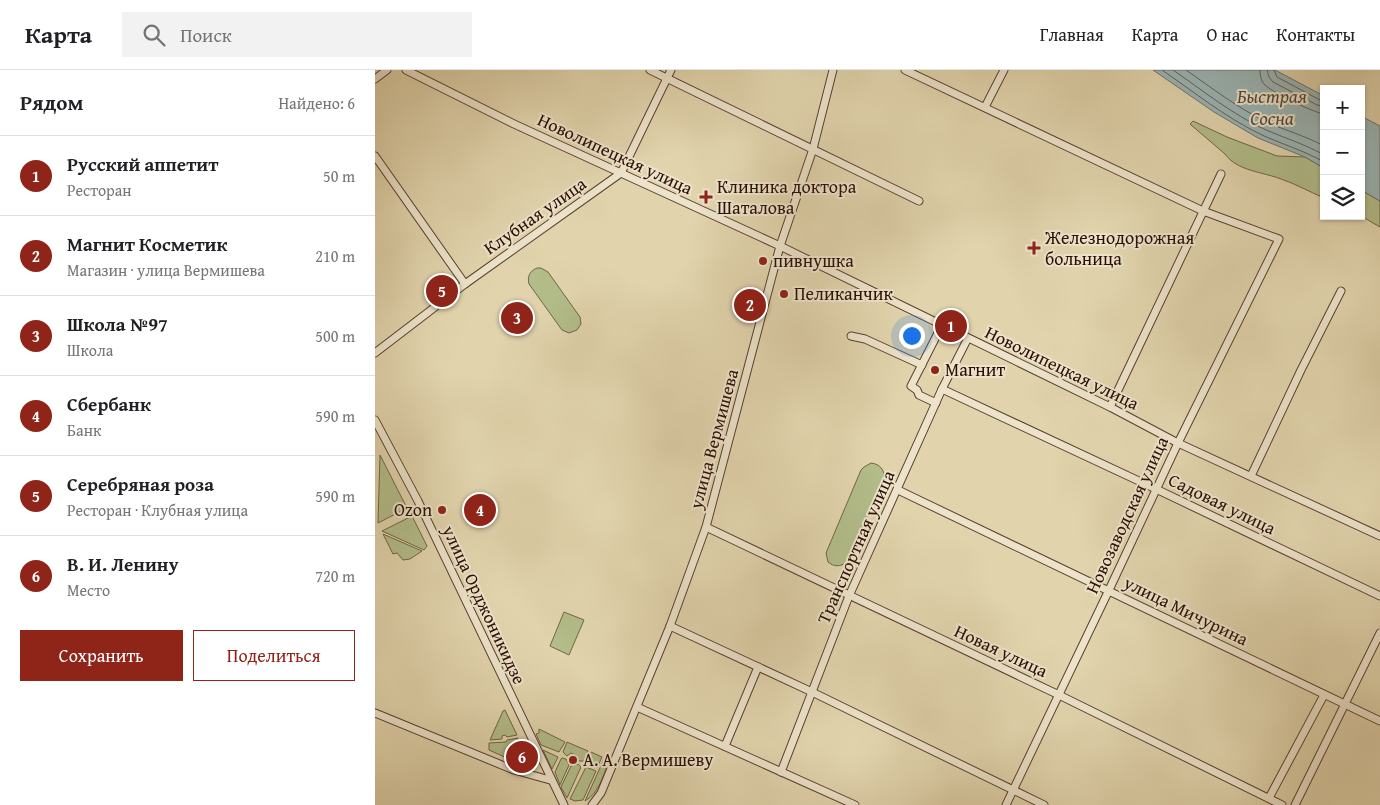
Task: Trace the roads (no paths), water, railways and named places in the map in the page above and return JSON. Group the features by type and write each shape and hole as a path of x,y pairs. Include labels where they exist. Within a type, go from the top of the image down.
{"street":[{"path":"375,79 387,70"},
{"name":"Новолипецкая улица","path":"406,70 514,124 781,246 1110,407 1178,443 1380,536"},
{"path":"651,70 919,200"},
{"name":"Клубная улица","path":"375,353 465,284 621,173 671,70"},
{"name":"улица Вермишева","path":"592,805 601,793 637,707 670,626 706,527 781,246 813,149 833,70"},
{"path":"905,70 1203,211"},
{"path":"985,107 1005,70"},
{"path":"375,156 465,284"},
{"path":"1110,407 1221,174"},
{"name":"Новозаводская улица","path":"1006,805 1178,443 1279,239 1203,211"},
{"path":"1251,476 1341,291"},
{"path":"936,403 919,395 917,390 911,386 942,325"},
{"path":"851,336 865,339 922,365"},
{"name":"Транспортная улица","path":"781,772 849,596 942,389 968,338"},
{"name":"Садовая улица","path":"942,389 1380,596"},
{"name":"улица Орджоникидзе","path":"375,420 418,501 550,780 564,805"},
{"name":"улица Мичурина","path":"898,490 1380,721"},
{"name":"Новая улица","path":"706,527 1059,695 1282,805"},
{"path":"670,626 812,692 1044,805"},
{"path":"1295,805 1380,633"},
{"path":"725,746 758,667"},
{"path":"1269,798 1324,695"},
{"path":"637,707 855,805"},
{"path":"375,713 514,770 550,780"}],"water":[{"name":"Быстрая Сосна","path":"1153,70 1275,70 1320,94 1320,166 1305,157 1258,138 1214,112"},
{"path":"1365,118 1380,126 1380,201 1365,192"}],"place":[{"name":"Клиника доктора Шаталова","path":"706,197"},
{"name":"Железнодорожная больница","path":"1034,248"},
{"name":"пивнушка","path":"763,261"},
{"name":"Серебряная роза","path":"442,291"},
{"name":"Пеликанчик","path":"784,294"},
{"name":"Магнит Косметик","path":"750,305"},
{"name":"Школа №97","path":"517,318"},
{"name":"Русский аппетит","path":"951,326"},
{"name":"Магнит","path":"935,370"},
{"name":"Ozon","path":"442,510"},
{"name":"Сбербанк","path":"480,510"},
{"name":"В. И. Ленину","path":"522,757"},
{"name":"А. А. Вермишеву","path":"573,760"}]}
